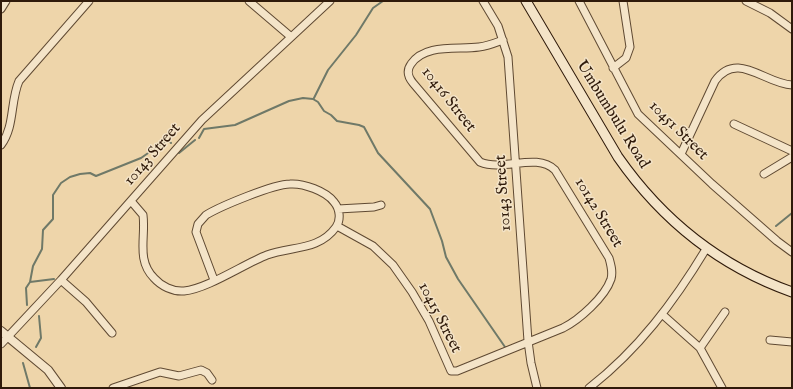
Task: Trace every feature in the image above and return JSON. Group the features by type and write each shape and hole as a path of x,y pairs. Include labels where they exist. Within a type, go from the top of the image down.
{"main road":[{"name":"Umbumbulu Road","path":"526,1 603,133 632,177 686,232 706,249 746,272 792,292"}],"street":[{"path":"1,9 6,1"},
{"path":"1,145 10,126 14,95 19,81 88,1"},
{"path":"249,1 290,36"},
{"name":"10143 Street","path":"1,344 61,280 207,114 290,36 330,1"},
{"name":"10143 Street","path":"483,1 493,16 503,40 509,68 528,341 531,363 538,388"},
{"name":"10451 Street","path":"580,1 613,68 638,114 766,232 791,250"},
{"path":"613,68 626,58 630,47 623,1"},
{"path":"746,1 770,13 792,29"},
{"name":"10416 Street","path":"503,40 484,47 435,50 426,52 414,60 408,70 408,74 413,84 480,162 491,166 516,165"},
{"path":"681,154 715,81 724,72 734,68 746,68 780,83 792,85"},
{"path":"734,124 792,151"},
{"path":"764,174 792,157"},
{"name":"10142 Street","path":"516,165 544,162 555,170 605,250 612,272 611,279 600,296 576,320 563,328 528,341"},
{"path":"131,201 143,215 142,254 147,268 154,279 166,287 178,291 190,290 214,280 266,256 312,245 328,235 337,226 339,215 338,209 333,200 321,192 301,185 289,184 273,188 210,213 198,224 196,232 214,280"},
{"path":"338,209 374,207 381,205"},
{"name":"10415 Street","path":"337,226 373,246 393,265 412,292 429,321 451,371 457,371 528,341"},
{"path":"589,388 622,359 663,315 706,249"},
{"path":"61,280 86,302 112,333"},
{"path":"700,348 725,312"},
{"path":"663,315 700,348 722,388"},
{"path":"1,331 48,370 61,388"},
{"path":"770,340 792,342"},
{"path":"113,388 160,372 179,376 201,370 207,373 212,380"}],"waterway":[{"path":"314,98 328,70 356,35 373,8 383,1"},
{"path":"199,138 204,129 235,125 289,101 303,98 313,99 318,102 324,111 337,121 364,127 378,153 430,209 442,241 446,257 458,279 505,347"},
{"path":"178,152 179,153 195,140"},
{"path":"27,305 26,288 30,282 33,266 42,249 43,230 53,219 53,195 61,183 70,177 80,174 90,173 96,176 141,158 164,142 169,141 171,143"},
{"path":"776,226 792,213"},
{"path":"30,282 54,279"},
{"path":"36,347 41,338 39,316"},
{"path":"23,363 30,388"}]}
